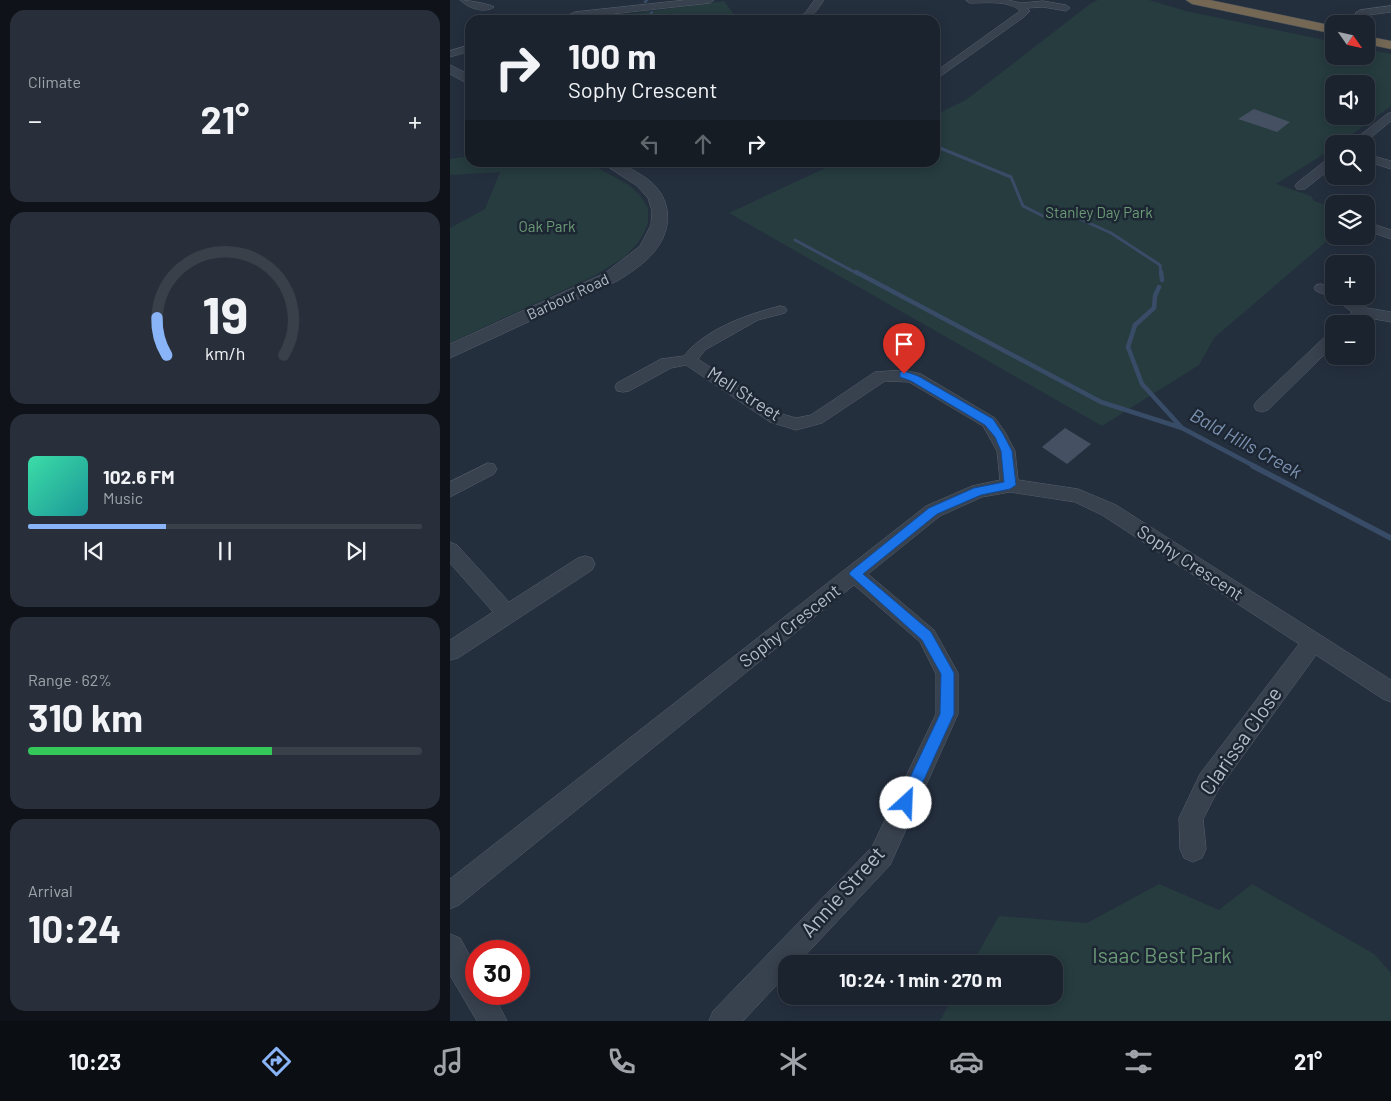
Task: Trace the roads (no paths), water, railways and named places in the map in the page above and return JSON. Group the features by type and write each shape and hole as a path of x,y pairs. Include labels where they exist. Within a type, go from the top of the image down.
{"highway":[{"path":"1192,0 1246,13 1325,27"},
{"path":"1221,0 1325,26"},
{"path":"1375,30 1391,33"},
{"path":"1375,38 1391,41"},
{"path":"1375,42 1391,45"}],"street":[{"path":"464,0 478,7 490,7"},
{"path":"569,15 574,11 710,0"},
{"path":"808,15 820,0"},
{"path":"970,0 1005,2 1021,6 1043,4 1066,8"},
{"path":"940,73 1021,15 1025,11 1021,6"},
{"path":"1360,13 1391,9"},
{"path":"450,56 465,50"},
{"path":"450,69 465,78"},
{"path":"1367,135 1391,116"},
{"path":"1375,160 1391,165"},
{"name":"Barbour Road","path":"450,352 618,273 634,261 654,240 661,215 657,197 647,186 616,167"},
{"path":"1301,186 1325,167"},
{"path":"1375,229 1391,235"},
{"path":"1353,305 1361,312 1391,317"},
{"path":"689,360 699,347 752,317 780,310"},
{"path":"1357,315 1361,312"},
{"path":"1262,406 1325,345"},
{"name":"Mell Street","path":"622,387 667,363 689,360 776,418 796,424 816,419 882,376 904,374 915,378 989,422 1000,436 1006,451 1010,485"},
{"path":"450,490 488,469"},
{"name":"Sophy Crescent","path":"450,896 933,511 978,491 1010,485 1078,496 1109,510 1391,692"},
{"path":"450,550 507,614"},
{"path":"450,651 585,564"},
{"name":"Annie Street","path":"723,1021 881,856 947,714 947,673 927,636 855,574"},
{"name":"Clarissa Close","path":"1192,849 1191,818 1209,782 1313,642"},
{"path":"450,948 465,973"},
{"path":"484,1005 493,1021"}],"waterway":[{"name":"Bald Hills Creek","path":"940,148 1011,177 1023,206 1043,216 1071,215 1111,233 1160,265 1161,274"},
{"path":"795,240 858,274"},
{"path":"856,272 1101,402 1182,428"},
{"name":"Bald Hills Creek","path":"1161,272 1162,280"},
{"name":"Bald Hills Creek","path":"1159,287 1155,296 1154,308 1135,325 1128,347 1142,384 1182,428"},
{"name":"Bald Hills Creek","path":"1182,428 1256,467"},
{"name":"Bald Hills Creek","path":"1253,466 1391,538"}],"park label":[{"name":"Stanley Day Park","path":"1099,213"},
{"name":"Oak Park","path":"547,227"},
{"name":"Isaac Best Park","path":"1162,956"}]}
